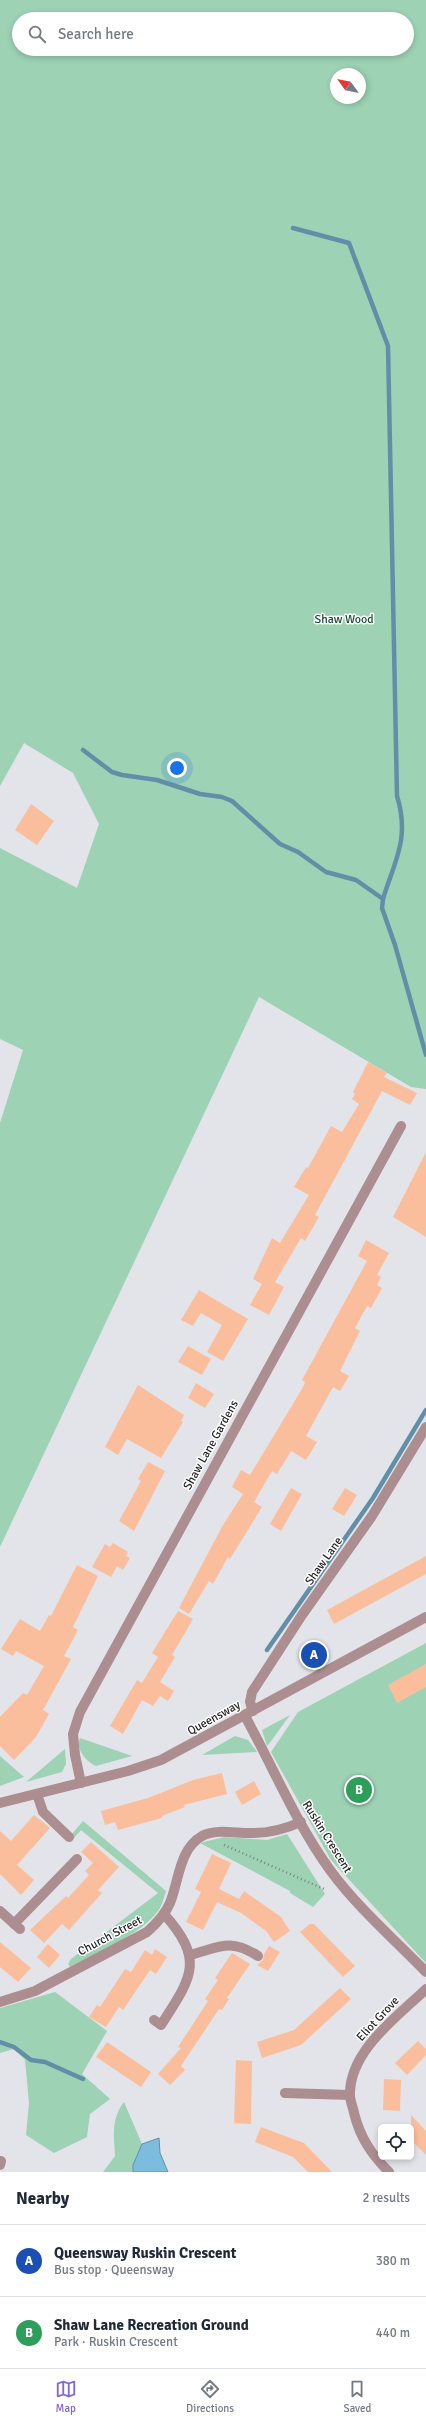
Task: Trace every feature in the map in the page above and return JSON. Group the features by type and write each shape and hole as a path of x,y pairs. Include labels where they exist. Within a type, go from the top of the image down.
{"street":[{"name":"Shaw Lane Gardens","path":"82,1783 74,1755 73,1734 80,1712 401,1126"},
{"name":"Shaw Lane","path":"249,1714 252,1692 302,1615 372,1516 426,1427"},
{"name":"Queensway","path":"0,1803 82,1783 161,1760 249,1714 426,1617"},
{"name":"Ruskin Crescent","path":"249,1714 301,1822 329,1870 342,1886 426,1972"},
{"path":"37,1794 43,1812 68,1837"},
{"path":"203,1836 218,1832 274,1832 301,1822"},
{"name":"Church Street","path":"0,2002 35,1991 148,1932 164,1914 169,1905 183,1860 190,1846 203,1836"},
{"path":"0,1911 17,1927 77,1859"},
{"path":"154,2020 161,2025 185,1988 191,1969 190,1955 182,1938 164,1914"},
{"path":"190,1955 231,1944 244,1947 258,1956"},
{"name":"Eliot Grove","path":"389,2172 370,2152 359,2131 350,2095 352,2079 359,2061 371,2043 426,1989"},
{"path":"285,2093 350,2095"}],"path":[{"path":"203,1836 324,1889"}],"green space":[{"name":"Shaw Wood","path":"0,0 426,0 426,1089 411,1087 259,997 0,1547 0,1123 23,1050 0,1039 0,848 77,888 99,824 73,773 24,743 0,786"},
{"path":"426,1643 426,1963 331,1860 271,1752 298,1712"},
{"path":"290,1715 269,1744 267,1746 262,1730"},
{"path":"235,1736 248,1740 257,1752 202,1755"},
{"path":"80,1738 132,1756 96,1766 82,1754 79,1746"},
{"path":"65,1749 66,1764 62,1772 26,1782"},
{"path":"0,1756 24,1777 0,1786"},
{"path":"83,1821 166,1891 158,1911 140,1928 117,1943 70,1967 68,1964 71,1959 158,1893 81,1830 74,1838 71,1835"},
{"path":"287,1834 325,1894 313,1907 290,1893 290,1891 200,1843 224,1837 267,1840"},
{"path":"55,1992 107,2031 82,2074 110,2099 90,2114 87,2137 54,2153 26,2135 29,2103 25,2060 14,2049 0,2053 0,2008"},
{"path":"124,2102 142,2144 133,2165 133,2172 103,2172 115,2156 115,2121"}],"water":[{"path":"159,2138 160,2153 168,2172 133,2172 133,2165 142,2144"}],"building":[{"path":"31,804 54,821 37,845 15,830"},
{"path":"368,1062 387,1073 384,1077 417,1093 410,1105 382,1091 315,1215 319,1217 305,1241 301,1238 275,1282 284,1287 269,1315 250,1305 262,1284 253,1279 272,1238 280,1243 309,1195 294,1187 306,1167 308,1168 331,1126 342,1132 359,1104 352,1099 355,1094 353,1092"},
{"path":"426,1152 426,1237 393,1217"},
{"path":"366,1240 389,1253 377,1275 381,1277 377,1285 382,1288 371,1308 367,1306 355,1328 360,1331 340,1371 349,1376 340,1391 333,1387 306,1436 317,1442 306,1460 291,1451 277,1474 272,1471 254,1502 262,1507 230,1559 228,1557 213,1584 209,1581 189,1614 179,1608 223,1525 243,1494 232,1487 241,1470 250,1475 302,1389 305,1382 302,1380 367,1261 358,1256"},
{"path":"199,1290 248,1319 223,1361 207,1352 222,1325 201,1313 193,1326 181,1320"},
{"path":"188,1346 211,1359 202,1375 178,1362"},
{"path":"196,1383 214,1394 205,1408 188,1398"},
{"path":"138,1385 184,1415 181,1421 183,1422 161,1458 127,1439 118,1455 105,1447"},
{"path":"148,1462 165,1471 134,1531 119,1521 141,1481 138,1479"},
{"path":"291,1488 302,1494 281,1531 270,1524"},
{"path":"345,1488 357,1495 344,1516 332,1509"},
{"path":"113,1543 128,1552 126,1556 130,1558 123,1570 117,1566 111,1577 92,1567 105,1544 110,1547"},
{"path":"426,1556 426,1574 334,1624 327,1610"},
{"path":"77,1565 98,1576 73,1627 78,1630 64,1656 71,1659 43,1710 49,1714 36,1737 14,1760 0,1746 0,1717 23,1693 27,1695 44,1666 16,1651 13,1656 1,1649 20,1619 40,1631 49,1615 51,1616"},
{"path":"178,1611 193,1619 172,1655 175,1657 160,1682 174,1691 168,1701 160,1696 153,1706 142,1700 123,1734 110,1726 137,1680 142,1683 158,1657 152,1653"},
{"path":"426,1664 426,1687 397,1703 388,1685"},
{"path":"222,1773 227,1794 184,1805 185,1807 162,1816 162,1818 118,1830 115,1822 105,1825 101,1811 148,1798 193,1780"},
{"path":"254,1781 261,1794 242,1805 235,1792"},
{"path":"34,1815 50,1828 17,1865 34,1880 21,1895 0,1874 0,1831 11,1841"},
{"path":"91,1842 119,1867 98,1890 102,1893 69,1930 62,1924 44,1943 30,1930 66,1896 68,1898 89,1875 85,1871 93,1863 81,1852"},
{"path":"212,1854 231,1863 219,1889 239,1899 244,1891 281,1917 290,1931 274,1942 266,1931 241,1913 217,1902 203,1930 186,1922 201,1892 195,1889"},
{"path":"310,1924 314,1924 355,1966 343,1977 300,1932"},
{"path":"0,1942 31,1968 18,1982 0,1967"},
{"path":"48,1944 60,1955 49,1968 37,1957"},
{"path":"269,1946 280,1952 268,1971 257,1965 263,1960 264,1954"},
{"path":"155,1949 167,1957 156,1974 150,1970 123,2010 119,2007 106,2027 89,2017 97,2005 100,2007 125,1969 131,1972 145,1950 152,1955"},
{"path":"232,1953 250,1964 227,1998 229,1999 222,2010 219,2009 181,2066 185,2070 170,2085 158,2074 181,2048 178,2047 208,2001 205,1999 218,1980 215,1978"},
{"path":"340,1988 351,1999 301,2045 262,2058 257,2042 294,2030"},
{"path":"418,2041 426,2049 426,2055 407,2075 395,2063"},
{"path":"107,2042 151,2072 141,2087 96,2057"},
{"path":"236,2060 252,2061 251,2124 234,2123"},
{"path":"384,2079 401,2080 400,2111 383,2110"},
{"path":"411,2115 426,2131 426,2155 414,2143 414,2124 411,2124"},
{"path":"261,2127 304,2143 332,2172 308,2172 293,2157 255,2142"}],"waterway":[{"path":"293,228 349,243 388,346 397,796 401,811 402,824 399,849 383,899"},
{"path":"83,750 112,772 122,775 157,780 200,794 222,797 232,801 280,844 298,852 326,872 356,880 383,899 382,908 395,945 426,1055"},
{"path":"267,1650 373,1498 426,1410"},
{"path":"0,2042 14,2047 31,2060 45,2062 83,2079"}],"place":[{"name":"Queensway Ruskin Crescent","path":"314,1655"},
{"name":"Shaw Lane Recreation Ground","path":"359,1790"}]}
